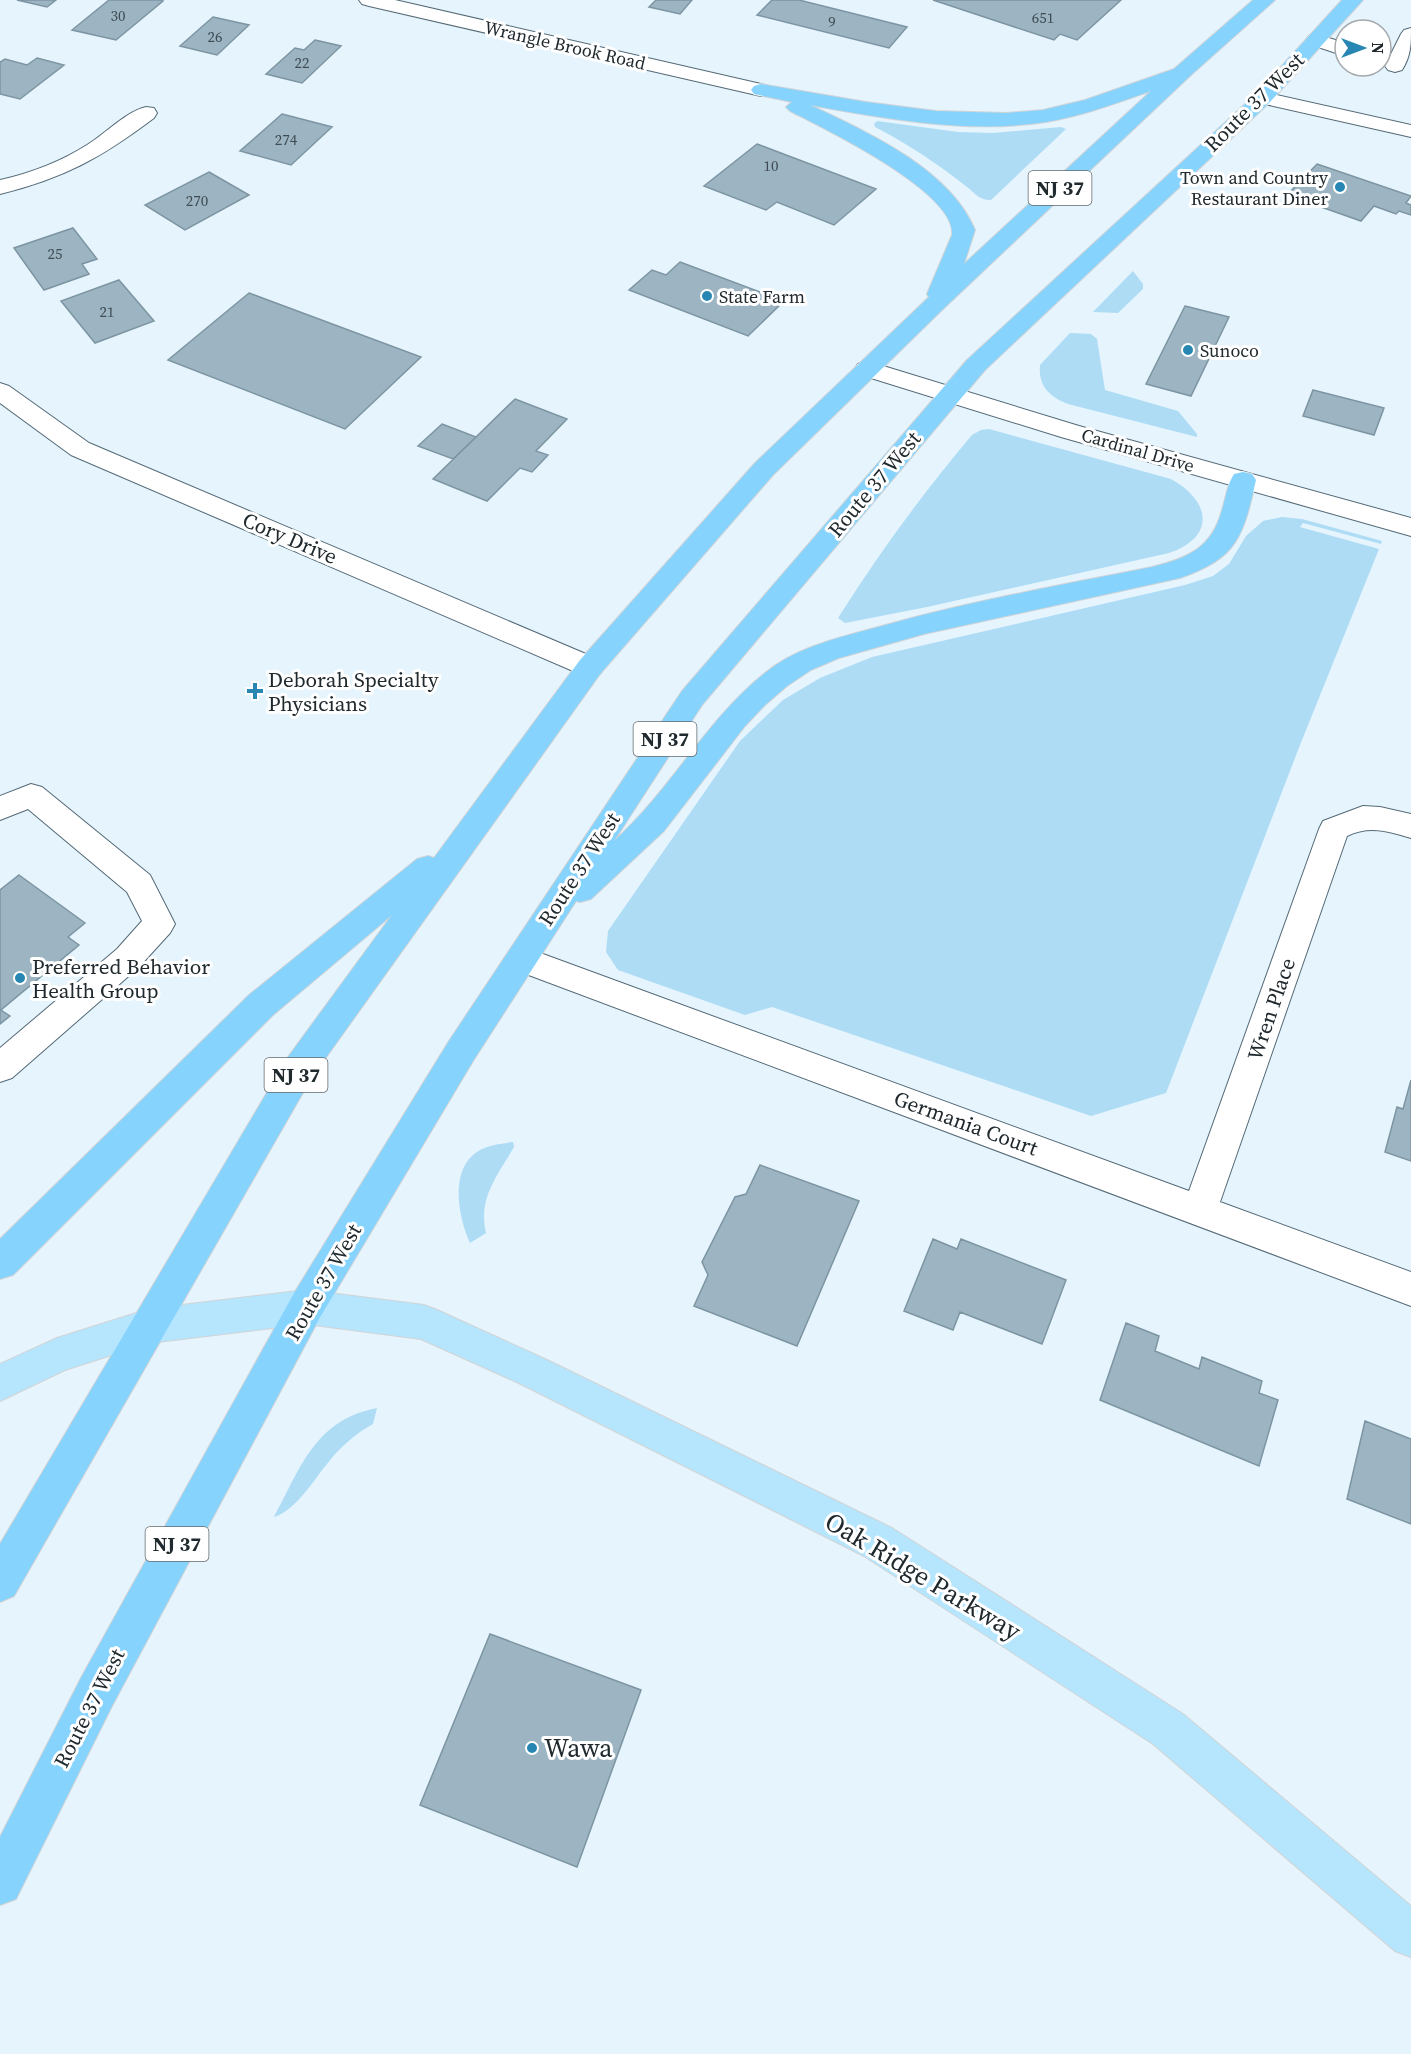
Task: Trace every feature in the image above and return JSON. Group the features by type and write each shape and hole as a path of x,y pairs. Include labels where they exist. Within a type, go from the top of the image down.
{"highway":[{"name":"NJ 37","path":"0,1582 300,1067 590,667 764,469 935,304 1184,71 1264,0"},
{"name":"Route 37 West","path":"0,1882 97,1691 306,1307 461,1051 692,698 949,395 984,358 1263,98 1353,0"},
{"path":"761,90 918,117 992,120 1044,116 1091,104 1184,71"},
{"path":"761,90 830,123 899,162 942,195 959,213 964,232 935,304"},
{"path":"540,928 661,814 740,710 798,664 827,652 910,627 1158,573 1205,558 1217,549 1228,530 1243,480"},
{"path":"0,1263 261,1005 464,838"}],"main road":[{"name":"Oak Ridge Parkway","path":"0,1383 57,1355 149,1326 306,1307 424,1322 534,1372 878,1542 1168,1730 1411,1935"}],"street":[{"name":"Wrangle Brook Road","path":"369,0 761,90"},
{"path":"1396,66 1411,34"},
{"path":"1316,40 1333,46"},
{"path":"1263,98 1411,131"},
{"path":"0,187 41,177 83,159 146,113"},
{"name":"Cardinal Drive","path":"867,369 949,395 1411,527"},
{"name":"Cory Drive","path":"0,391 80,449 590,667"},
{"path":"0,808 31,795 139,885 159,924 128,958 0,1068"},
{"name":"Wren Place","path":"1200,1209 1334,829 1353,818 1370,817 1411,826"},
{"name":"Germania Court","path":"521,959 1411,1289"}],"shaded area":[{"path":"877,121 958,132 993,133 1061,127 1066,129 991,200 978,196 922,155 875,127 874,124"},
{"path":"1133,271 1143,284 1143,289 1118,313 1093,312"},
{"path":"1070,333 1091,334 1097,339 1105,390 1178,411 1197,437 1068,404 1046,390 1041,379 1040,365"},
{"path":"989,429 1171,479 1194,498 1203,518 1201,528 1195,538 1169,553 927,607 845,623 838,618 885,547 936,479 972,435"},
{"path":"1282,517 1302,519 1382,541 1381,544 1303,523 1300,527 1379,549 1300,745 1166,1093 1091,1116 772,1007 745,1015 618,970 606,952 608,931 740,741 783,700 820,678 872,657 1185,585 1213,576 1229,564 1246,536 1263,521"},
{"path":"513,1142 514,1147 487,1198 484,1220 486,1233 470,1243 460,1210 461,1174 466,1164 477,1152"},
{"path":"377,1408 373,1424 342,1447 297,1502 274,1517 302,1464 324,1435 339,1423 356,1414"}],"building":[{"path":"17,0 56,0 47,7"},
{"path":"109,0 163,1 116,40 72,30"},
{"path":"656,0 692,0 680,14 649,7"},
{"path":"772,0 799,0 907,27 889,48 757,15"},
{"path":"933,0 1121,0 1077,40 1060,34 1054,40"},
{"path":"213,17 249,25 217,55 180,46"},
{"path":"315,40 341,46 302,83 266,74 295,48 304,50"},
{"path":"37,58 64,65 20,99 0,94 0,62 5,59 27,65"},
{"path":"282,114 332,127 291,165 240,151"},
{"path":"757,144 876,189 834,225 777,202 766,210 704,186"},
{"name":"Town and Country Restaurant Diner","path":"1317,164 1411,196 1406,203 1411,205 1411,215 1399,211 1396,214 1374,206 1361,221 1287,195"},
{"path":"209,172 249,195 185,230 145,205"},
{"path":"73,228 97,259 82,264 89,274 44,290 14,248"},
{"name":"State Farm","path":"680,262 784,301 748,336 629,290 652,270 666,275"},
{"path":"119,280 154,321 95,343 61,301"},
{"path":"249,293 421,357 345,429 168,360"},
{"name":"Sunoco","path":"1185,306 1229,317 1191,396 1146,384"},
{"path":"1313,390 1384,408 1374,435 1303,416"},
{"path":"515,399 567,419 536,451 548,455 532,472 520,468 487,501 433,479"},
{"path":"442,424 476,437 453,459 418,446"},
{"name":"Preferred Behavior Health Group","path":"19,875 85,923 68,937 79,945 1,1010 10,1016 0,1024 0,890"},
{"path":"1411,1080 1411,1161 1385,1152 1397,1107 1403,1109"},
{"path":"760,1165 859,1201 797,1346 694,1306 708,1275 702,1262 735,1197 746,1194"},
{"path":"933,1239 957,1249 961,1239 1066,1280 1042,1344 960,1312 953,1330 904,1311"},
{"path":"1126,1323 1159,1336 1155,1351 1199,1369 1202,1357 1262,1381 1259,1393 1278,1400 1259,1466 1100,1400"},
{"path":"1365,1421 1411,1439 1411,1524 1347,1499"},
{"name":"Wawa","path":"490,1634 641,1690 577,1867 420,1805"}],"place":[{"name":"Town and Country Restaurant Diner","path":"1340,187"},
{"name":"State Farm","path":"707,296"},
{"name":"Sunoco","path":"1188,350"},
{"name":"Deborah Specialty Physicians","path":"255,691"},
{"name":"Preferred Behavior Health Group","path":"20,978"},
{"name":"Wawa","path":"532,1748"}]}
